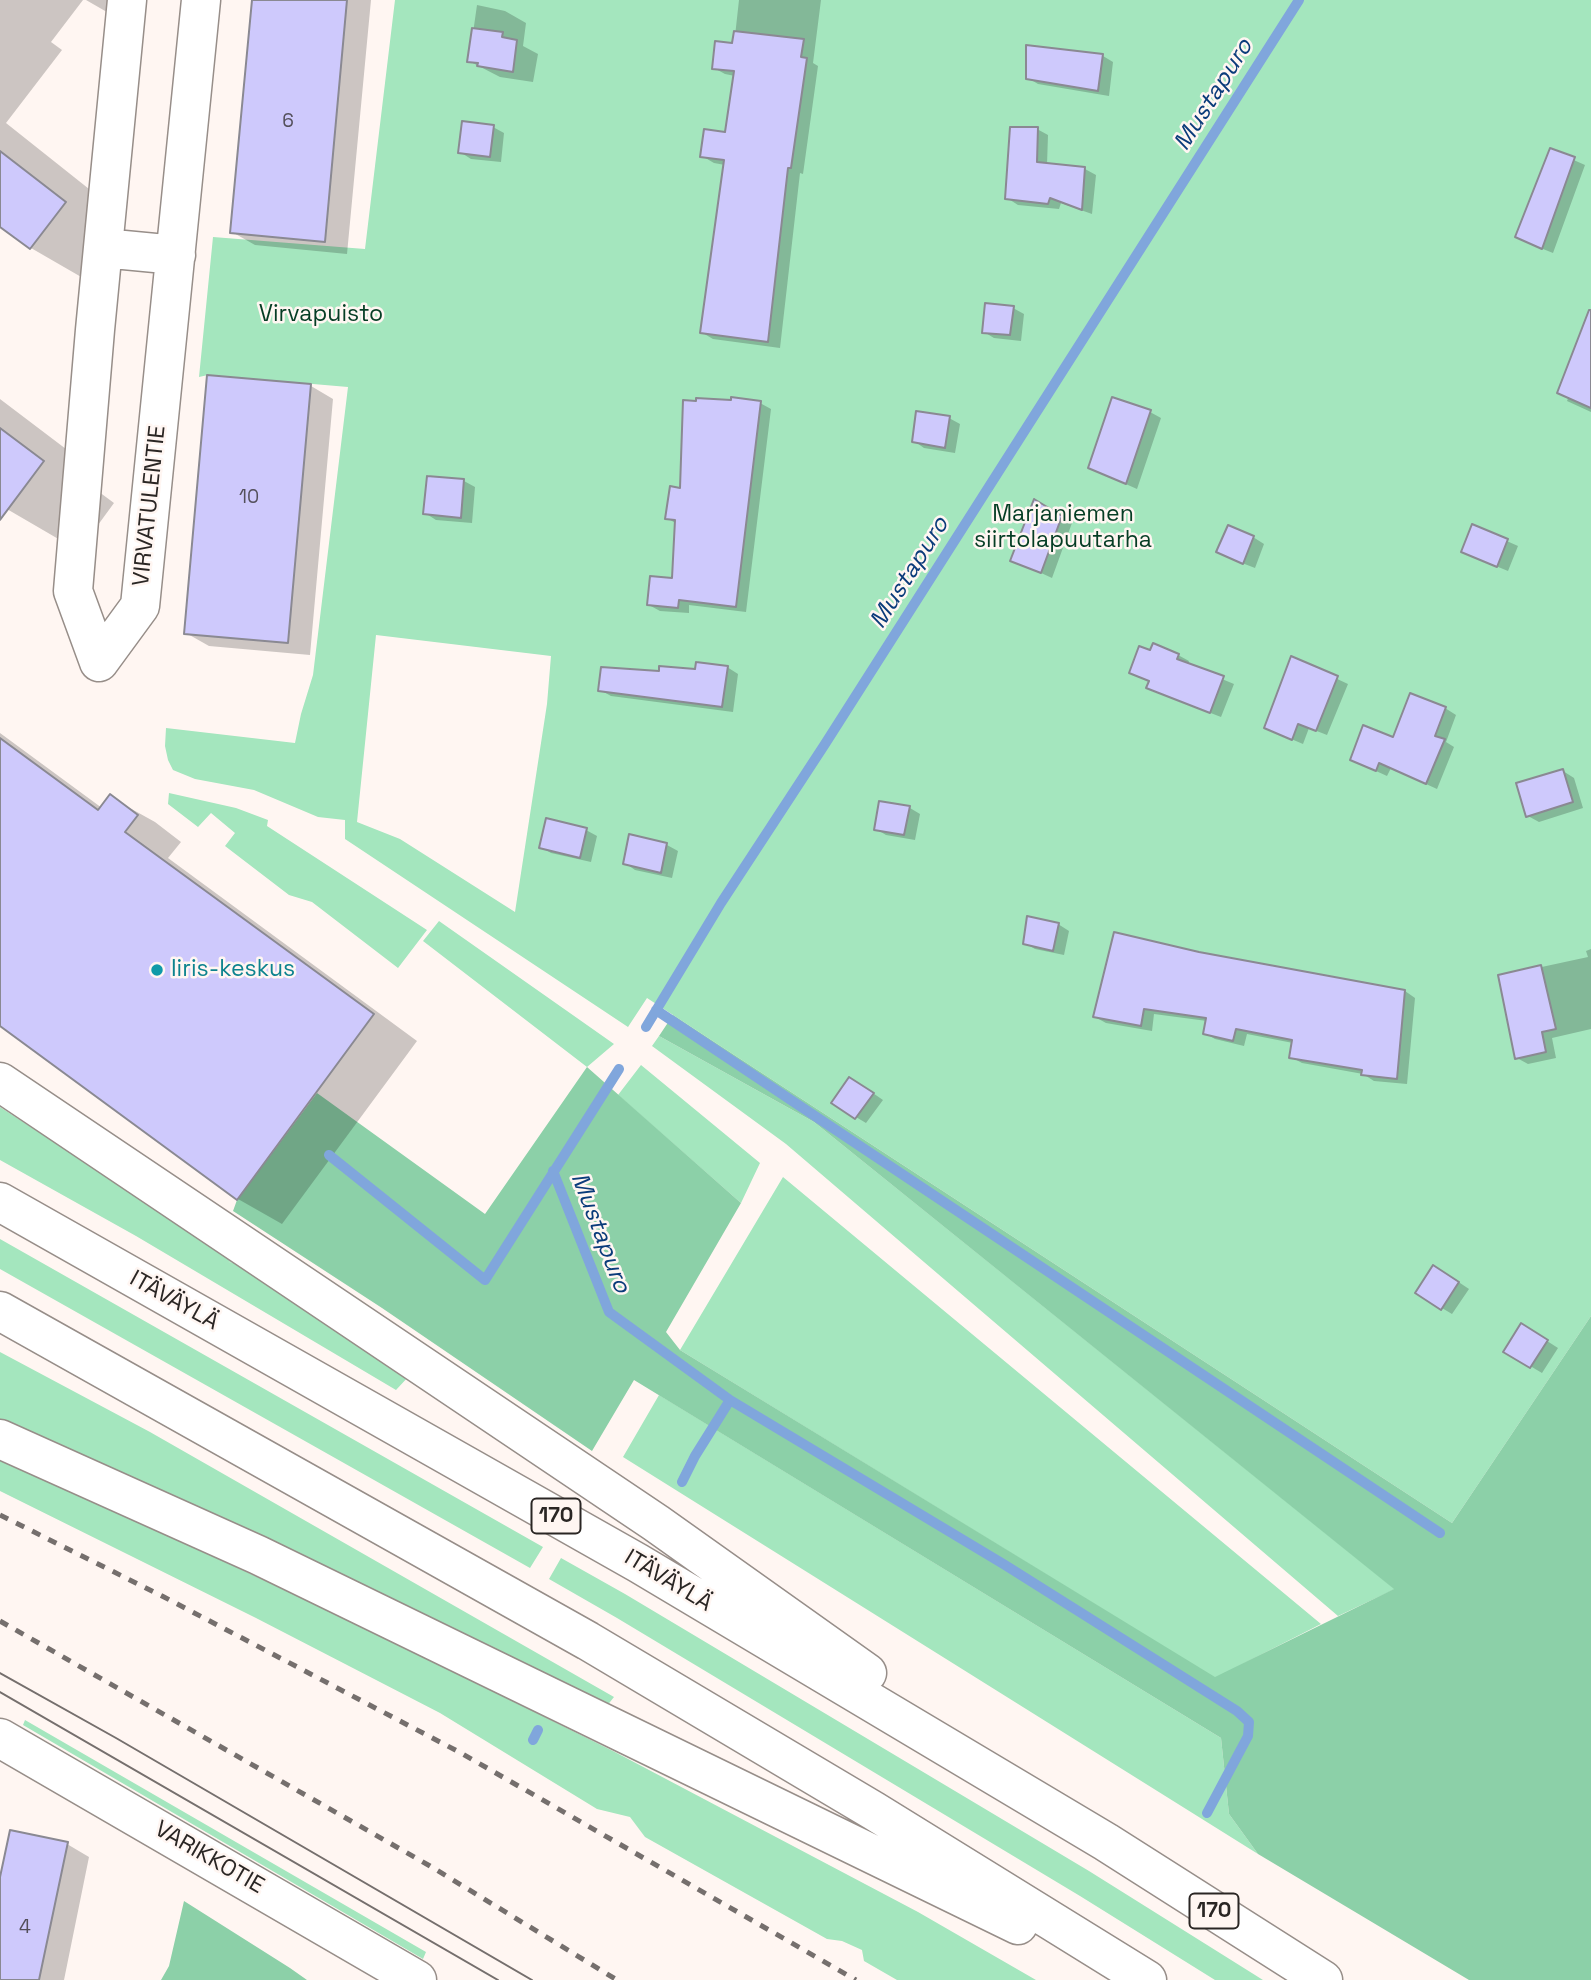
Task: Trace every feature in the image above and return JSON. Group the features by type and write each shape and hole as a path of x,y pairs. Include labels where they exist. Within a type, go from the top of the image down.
{"main road":[{"name":"VIRVATULENTIE","path":"127,0 73,591 99,662 140,606 201,0"},
{"path":"103,248 176,255"},
{"path":"0,1082 656,1523 1105,1842"},
{"name":"ITÄVÄYLÄ","path":"0,1202 638,1563 1105,1842 1323,1980"},
{"path":"0,1311 588,1641 874,1811 1147,1980"},
{"path":"0,1439 258,1555 857,1848 1134,1980"},
{"name":"VARIKKOTIE","path":"0,1738 417,1980"}],"green space":[{"name":"Marjaniemen siirtolapuutarha","path":"395,0 1591,0 1591,1316 1452,1523 647,998 628,1027 345,839 345,820 318,817 254,790 195,779 173,770 165,746 166,728 295,743 313,675 348,387 208,375 199,377 213,237 365,249","holes":["376,635 551,656 547,704 515,912 400,839 357,822"]},
{"path":"169,793 236,808 268,820 267,826 427,930 398,968 312,902 289,895 225,846 235,833 211,813 198,827 168,804"},
{"path":"439,921 614,1044 587,1067 423,941"},
{"path":"673,1015 1452,1523 1591,1316 1591,1980 1469,1980 1258,1854 1229,1814 1221,1738 634,1380 592,1451 382,1308 233,1211 237,1200 317,1093 485,1214 587,1067 741,1203 666,1332 680,1350 1215,1677 1394,1589 814,1122 659,1036"},
{"path":"659,1036 814,1122 1395,1589 1338,1616 786,1144 652,1046"},
{"path":"641,1065 760,1163 741,1203 618,1095"},
{"path":"0,1107 238,1261 228,1262 241,1263 410,1375 396,1390 136,1236 0,1160"},
{"path":"783,1177 1321,1624 1215,1678 680,1350"},
{"path":"0,1239 543,1547 530,1568 0,1269"},
{"path":"0,1352 150,1432 614,1697 606,1707 0,1422"},
{"path":"659,1395 1221,1738 1229,1814 1258,1854 623,1457"},
{"path":"0,1460 134,1519 376,1633 613,1751 918,1912 1036,1980 897,1980 864,1961 862,1950 842,1941 827,1939 645,1837 630,1817 597,1809 440,1713 0,1491"},
{"path":"561,1558 1089,1871 1263,1980 1215,1980 1080,1896 549,1579"},
{"path":"25,1720 426,1952 423,1959 23,1725"},
{"path":"184,1901 307,1980 161,1980 169,1966"}],"building":[{"path":"252,0 347,0 325,242 230,233"},
{"path":"472,28 503,32 502,37 517,40 513,72 467,62"},
{"path":"734,31 804,39 801,57 807,58 791,168 788,168 768,342 700,333 724,160 700,157 704,129 725,132 734,71 712,69 715,41 732,43"},
{"path":"1026,45 1103,54 1098,91 1026,79"},
{"path":"462,121 494,125 490,157 458,153"},
{"path":"1010,127 1038,127 1037,162 1085,167 1082,210 1050,198 1048,204 1005,199"},
{"path":"1550,148 1575,157 1542,249 1515,237"},
{"path":"0,151 66,202 30,249 0,227"},
{"path":"985,303 1014,306 1010,335 982,333"},
{"path":"1591,310 1591,408 1557,393"},
{"path":"207,375 311,384 288,643 184,634"},
{"path":"731,397 761,401 736,607 679,600 678,608 647,605 650,576 672,578 675,520 665,519 670,486 680,488 683,400 731,400"},
{"path":"1112,397 1151,410 1126,484 1088,468"},
{"path":"916,411 950,416 945,448 912,442"},
{"path":"0,428 44,461 0,520"},
{"path":"427,476 464,479 461,518 423,514"},
{"path":"1034,499 1062,516 1041,573 1010,561"},
{"path":"1472,524 1508,539 1497,567 1461,552"},
{"path":"1228,525 1254,536 1243,564 1216,552"},
{"path":"1153,643 1179,654 1177,659 1224,676 1210,713 1146,688 1149,681 1129,673 1139,646 1150,650"},
{"path":"1291,656 1338,676 1316,731 1298,724 1292,740 1264,728"},
{"path":"696,662 728,666 722,707 598,691 601,667 659,671 659,666 695,669"},
{"path":"1410,693 1446,707 1435,736 1445,739 1426,784 1379,763 1376,771 1350,760 1363,725 1393,737"},
{"name":"Iiris-keskus","path":"0,738 98,810 110,794 138,815 125,832 374,1014 237,1200 0,1026"},
{"path":"1563,769 1573,802 1526,817 1516,783"},
{"path":"879,801 910,806 904,835 874,830"},
{"path":"546,818 587,828 580,858 539,848"},
{"path":"629,834 667,843 661,873 623,864"},
{"path":"1027,916 1059,923 1053,951 1023,944"},
{"path":"1114,932 1199,952 1405,990 1397,1079 1361,1075 1362,1070 1289,1058 1292,1040 1236,1029 1233,1041 1203,1034 1206,1018 1144,1009 1141,1026 1093,1017"},
{"path":"1541,965 1556,1029 1542,1032 1546,1052 1515,1059 1498,975"},
{"path":"849,1077 874,1093 855,1119 831,1103"},
{"path":"1433,1265 1459,1282 1441,1310 1415,1293"},
{"path":"1521,1323 1548,1340 1530,1368 1503,1352"},
{"path":"10,1830 68,1842 39,1980 0,1980 0,1877"}],"waterway":[{"name":"Mustapuro","path":"646,1027 721,903 1299,0"},
{"path":"656,1010 1440,1533"},
{"path":"329,1155 485,1280 619,1069"},
{"name":"Mustapuro","path":"553,1171 609,1312 730,1400 682,1482"},
{"path":"730,1400 1005,1565 1237,1711 1249,1722 1248,1736 1207,1813"},
{"name":"Mustapuro","path":"533,1740 538,1730"}],"tram line":[{"path":"0,1673 532,1980"},
{"path":"0,1692 498,1980"}],"railway":[{"path":"0,1515 164,1597 461,1753 856,1980"},
{"path":"0,1621 430,1866 617,1980"}],"place":[{"name":"Iiris-keskus","path":"157,970"}],"park label":[{"name":"Virvapuisto","path":"321,315"}]}
